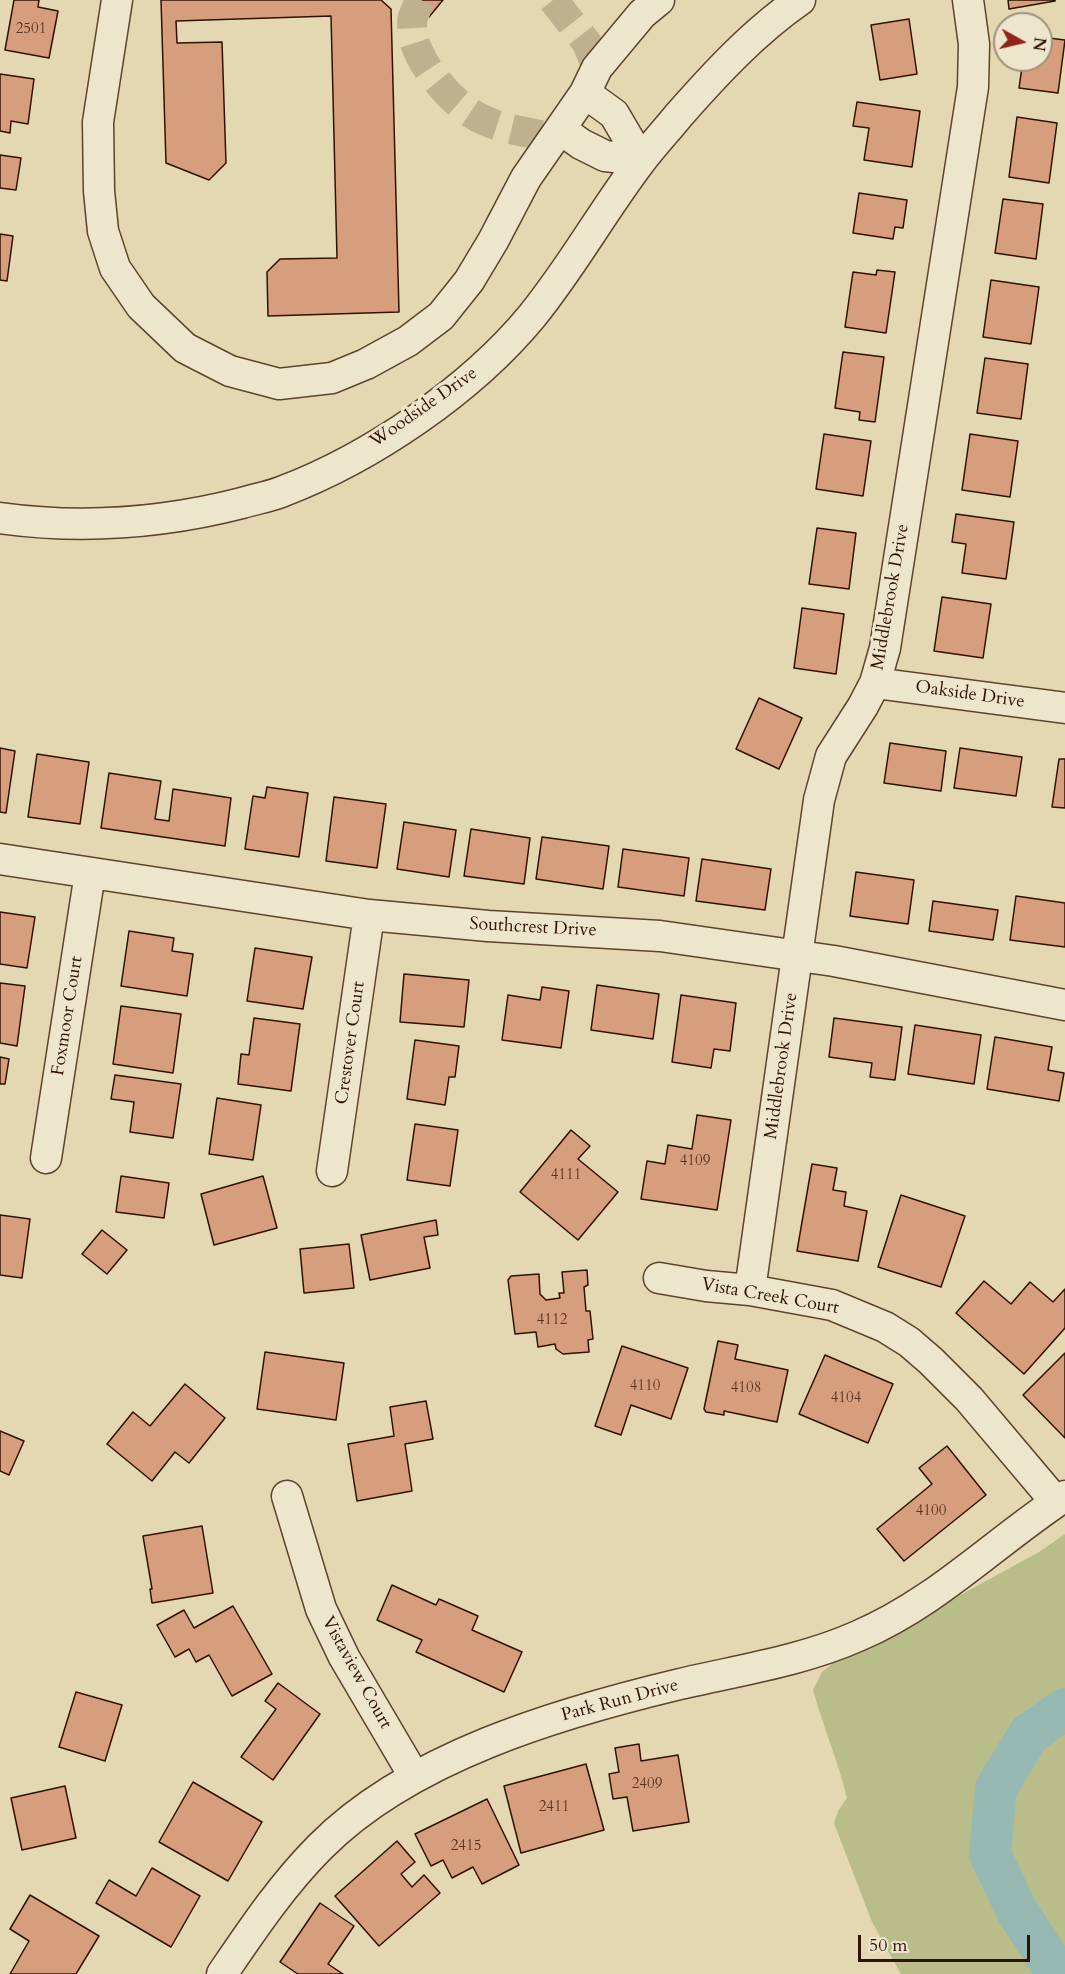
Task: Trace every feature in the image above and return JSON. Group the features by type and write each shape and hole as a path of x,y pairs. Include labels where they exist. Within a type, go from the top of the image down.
{"street":[{"path":"117,0 98,122 99,191 103,231 115,268 141,306 185,348 230,371 279,384 332,378 366,364 417,335 441,316 469,281 526,178 585,93 597,68 642,14 658,0"},
{"name":"Woodside Drive","path":"0,518 80,523 159,519 223,508 280,493 338,466 403,428 466,382 505,347 553,288 641,160 720,68 778,15 800,0"},
{"name":"Middlebrook Drive","path":"750,1290 819,800 831,756 863,706 875,682 885,648 973,87 974,44 968,0"},
{"path":"585,93 614,114 641,160"},
{"path":"560,129 581,144 605,156 641,160"},
{"name":"Oakside Drive","path":"875,682 1065,708"},
{"name":"Southcrest Drive","path":"0,859 369,915 488,926 660,936 834,961 1065,1005"},
{"name":"Foxmoor Court","path":"46,1158 90,873"},
{"name":"Crestover Court","path":"332,1172 369,915"},
{"name":"Vista Creek Court","path":"658,1278 750,1290 832,1305 885,1327 909,1341 931,1361 969,1399 1060,1499"},
{"name":"Vistaview Court","path":"287,1496 321,1609 344,1657 414,1776"},
{"name":"Park Run Drive","path":"222,1974 271,1904 320,1847 374,1802 414,1776 519,1729 678,1684 794,1659 859,1636 906,1611 949,1583 1060,1499"}],"green space":[{"path":"1065,1534 1065,1974 901,1974 872,1922 834,1823 838,1811 847,1798 813,1690 822,1672 859,1643 911,1621 953,1599 1039,1552"}],"building":[{"path":"14,0 39,0 38,7 58,11 49,58 5,50"},
{"path":"161,0 381,0 391,9 399,312 268,316 267,272 280,259 337,258 331,16 176,21 177,43 222,42 226,163 209,180 166,163"},
{"path":"408,0 443,0 429,17"},
{"path":"1008,0 1055,0 1055,1 1009,9"},
{"path":"909,19 917,74 880,80 871,25"},
{"path":"1053,38 1065,40 1058,93 1019,88 1021,72 1053,72"},
{"path":"0,74 34,79 28,124 11,121 10,133 0,131"},
{"path":"857,102 920,111 912,167 864,160 869,128 853,126"},
{"path":"1017,117 1057,123 1049,183 1009,177"},
{"path":"0,155 21,158 16,190 0,188"},
{"path":"859,193 907,200 903,228 895,227 893,239 853,233"},
{"path":"1003,199 1043,204 1036,259 995,253"},
{"path":"0,234 13,236 7,281 0,280"},
{"path":"877,270 895,272 886,333 845,327 853,272 876,275"},
{"path":"991,280 1039,287 1031,344 983,337"},
{"path":"843,352 884,357 875,422 859,420 860,412 835,408"},
{"path":"985,358 1028,364 1021,419 977,413"},
{"path":"824,434 871,441 863,496 816,489"},
{"path":"970,434 1018,441 1010,497 962,490"},
{"path":"956,514 1014,522 1006,579 962,573 966,544 952,542"},
{"path":"817,528 856,533 849,589 809,584"},
{"path":"942,597 991,604 983,658 934,651"},
{"path":"802,608 844,614 836,674 794,668"},
{"path":"759,698 802,718 779,769 736,749"},
{"path":"890,743 946,751 941,791 884,783"},
{"path":"0,748 15,751 6,813 0,812"},
{"path":"960,748 1022,757 1016,796 954,788"},
{"path":"37,754 89,762 80,824 28,817"},
{"path":"1059,759 1065,759 1065,808 1052,807"},
{"path":"109,773 161,781 155,819 169,821 173,789 231,798 225,846 101,828"},
{"path":"267,787 308,793 299,857 245,849 253,796 265,798"},
{"path":"334,797 386,804 377,868 326,861"},
{"path":"404,822 456,830 449,877 397,869"},
{"path":"471,829 530,838 524,884 464,876"},
{"path":"542,837 609,846 603,889 536,879"},
{"path":"623,849 689,858 684,896 618,887"},
{"path":"702,859 771,869 765,910 696,901"},
{"path":"856,872 914,880 908,924 850,916"},
{"path":"1016,896 1065,903 1065,947 1010,940"},
{"path":"933,901 998,910 993,940 929,931"},
{"path":"0,912 35,917 27,968 0,964"},
{"path":"129,931 174,938 172,951 193,954 187,996 121,986"},
{"path":"255,948 312,957 303,1009 247,1001"},
{"path":"404,974 469,980 464,1027 400,1022"},
{"path":"0,983 25,986 17,1046 0,1043"},
{"path":"597,985 659,994 653,1039 591,1030"},
{"path":"542,987 569,991 561,1048 502,1040 508,995 540,1000"},
{"path":"681,995 736,1003 730,1051 714,1049 711,1068 672,1062"},
{"path":"121,1006 181,1014 173,1073 113,1064"},
{"path":"254,1018 300,1024 291,1091 238,1084 241,1054 249,1055"},
{"path":"834,1018 902,1027 895,1080 870,1077 872,1063 829,1057"},
{"path":"915,1025 981,1035 974,1084 908,1074"},
{"path":"995,1037 1052,1047 1048,1070 1064,1073 1059,1101 987,1089"},
{"path":"415,1040 459,1046 455,1077 449,1077 445,1105 407,1099"},
{"path":"0,1057 9,1059 5,1084 0,1084"},
{"path":"115,1075 181,1084 173,1138 130,1132 134,1102 111,1099"},
{"path":"217,1098 261,1105 253,1160 209,1154"},
{"path":"697,1115 731,1120 717,1210 641,1199 647,1161 665,1164 668,1145 692,1149"},
{"path":"415,1124 458,1130 450,1186 407,1180"},
{"path":"571,1130 590,1146 578,1159 618,1192 578,1240 520,1192"},
{"path":"812,1164 837,1168 833,1190 846,1192 844,1206 867,1211 858,1261 797,1251"},
{"path":"121,1176 169,1183 164,1218 116,1212"},
{"path":"263,1176 277,1228 214,1245 201,1194"},
{"path":"901,1195 965,1216 941,1287 878,1267"},
{"path":"0,1215 30,1219 22,1278 0,1275"},
{"path":"436,1220 438,1235 424,1237 430,1268 370,1280 361,1235"},
{"path":"102,1230 127,1250 107,1274 82,1254"},
{"path":"349,1244 354,1288 304,1293 300,1249"},
{"path":"587,1270 588,1285 584,1287 586,1311 590,1311 593,1339 588,1340 589,1352 563,1354 556,1349 555,1344 538,1347 536,1332 515,1334 508,1280 511,1276 539,1274 540,1294 546,1300 560,1298 559,1293 564,1293 562,1272"},
{"path":"984,1281 1011,1304 1030,1282 1053,1302 1065,1289 1065,1328 1024,1374 956,1313"},
{"path":"718,1341 738,1345 735,1359 788,1370 777,1422 724,1411 724,1415 706,1412 704,1409"},
{"path":"622,1346 688,1368 671,1419 631,1405 621,1435 595,1426"},
{"path":"265,1352 344,1363 336,1420 257,1409"},
{"path":"1065,1353 1065,1438 1023,1395"},
{"path":"825,1355 893,1384 868,1443 799,1414"},
{"path":"185,1384 225,1418 189,1463 175,1452 152,1481 107,1444 133,1412 150,1426"},
{"path":"426,1401 433,1439 405,1444 412,1491 357,1501 348,1444 394,1436 390,1407"},
{"path":"0,1431 24,1441 9,1475 0,1471"},
{"path":"947,1446 986,1495 904,1561 877,1529 932,1484 919,1468"},
{"path":"202,1526 213,1593 152,1603 150,1589 152,1589 143,1536"},
{"path":"392,1585 436,1605 439,1599 478,1616 472,1630 522,1652 504,1692 416,1652 422,1640 377,1620"},
{"path":"233,1606 272,1674 232,1696 209,1655 196,1662 189,1649 175,1657 157,1625 184,1610 194,1628"},
{"path":"278,1683 320,1714 273,1780 241,1757 276,1709 265,1701"},
{"path":"76,1692 122,1705 105,1761 59,1747"},
{"path":"639,1744 641,1761 678,1755 689,1822 633,1831 627,1797 613,1799 609,1774 619,1772 615,1748"},
{"path":"586,1764 604,1830 521,1853 504,1786"},
{"path":"193,1782 262,1822 228,1881 159,1842"},
{"path":"65,1786 76,1838 22,1850 11,1798"},
{"path":"487,1799 519,1865 482,1884 473,1867 452,1878 443,1860 431,1866 415,1834"},
{"path":"397,1841 415,1862 401,1874 412,1887 424,1875 440,1893 379,1946 335,1896"},
{"path":"152,1868 200,1896 171,1947 96,1903 109,1880 136,1896"},
{"path":"30,1895 99,1936 76,1974 10,1974 29,1941 10,1929"},
{"path":"320,1903 354,1926 328,1964 343,1974 298,1974 280,1962"}],"waterway":[{"path":"1058,1974 1017,1911 990,1854 996,1788 1029,1734 1065,1709"}],"tunnel":[{"path":"421,0 413,17 412,30 415,44 430,72 452,98 474,115 493,124 554,138"},
{"path":"553,0 587,43 597,68"}]}
